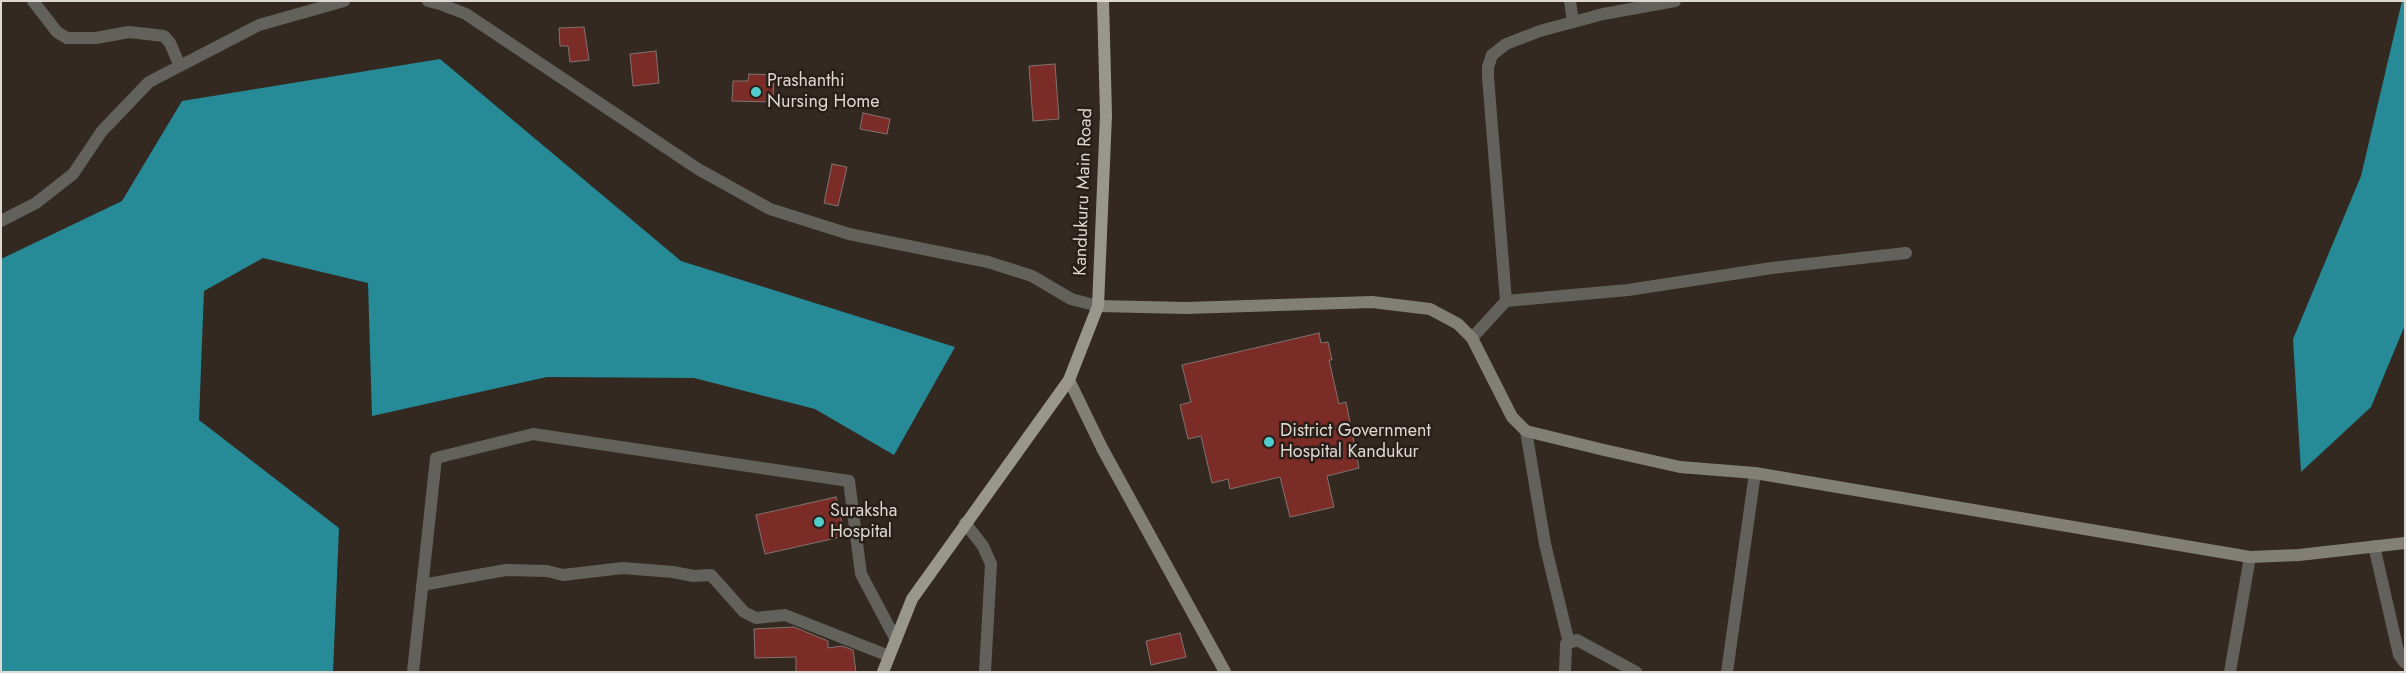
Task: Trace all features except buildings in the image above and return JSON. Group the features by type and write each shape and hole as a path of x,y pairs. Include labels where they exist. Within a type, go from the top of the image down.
{"main road":[{"name":"Kandukuru Main Road","path":"883,672 912,599 1070,380 1098,306 1106,115 1103,1"}],"street":[{"path":"33,1 57,32 68,38 96,38 130,32 164,36 170,43 180,66"},
{"path":"1,221 36,203 73,174 102,131 149,82 259,25 344,1"},
{"path":"428,1 457,6 698,169 770,208 850,234 988,262 1032,276 1071,298 1098,306 1186,308 1372,302 1430,309 1458,324 1472,338 1512,417 1526,431 1680,466 1755,473 2250,557 2299,555 2405,542"},
{"path":"1570,1 1573,22"},
{"path":"1506,301 1488,68 1492,55 1506,44 1540,31 1603,14 1675,1"},
{"path":"1472,338 1506,301 1628,290 1772,268 1906,253"},
{"path":"1070,380 1102,448 1225,672"},
{"path":"1526,431 1545,544 1570,642"},
{"path":"413,672 436,458 533,434 849,481 861,574 896,640"},
{"path":"1727,672 1755,473"},
{"path":"965,523 983,546 991,564 985,672"},
{"path":"2374,546 2399,655 2405,663"},
{"path":"2230,672 2250,557"},
{"path":"422,585 506,570 547,571 564,575 623,568 674,572 693,576 711,575 744,612 756,618 785,615 889,656"},
{"path":"1565,672 1566,644 1577,640 1636,672"}],"water":[{"path":"2402,1 2405,1 2405,325 2371,407 2301,472 2293,339 2361,176"},
{"path":"440,59 681,261 955,347 894,455 815,409 694,378 547,377 372,416 368,283 263,258 204,291 199,420 339,528 333,672 1,672 1,259 122,201 182,101"}],"place":[{"name":"Prashanthi Nursing Home","path":"756,92"},
{"name":"District Government Hospital Kandukur","path":"1269,442"},
{"name":"Suraksha Hospital","path":"819,522"}]}
